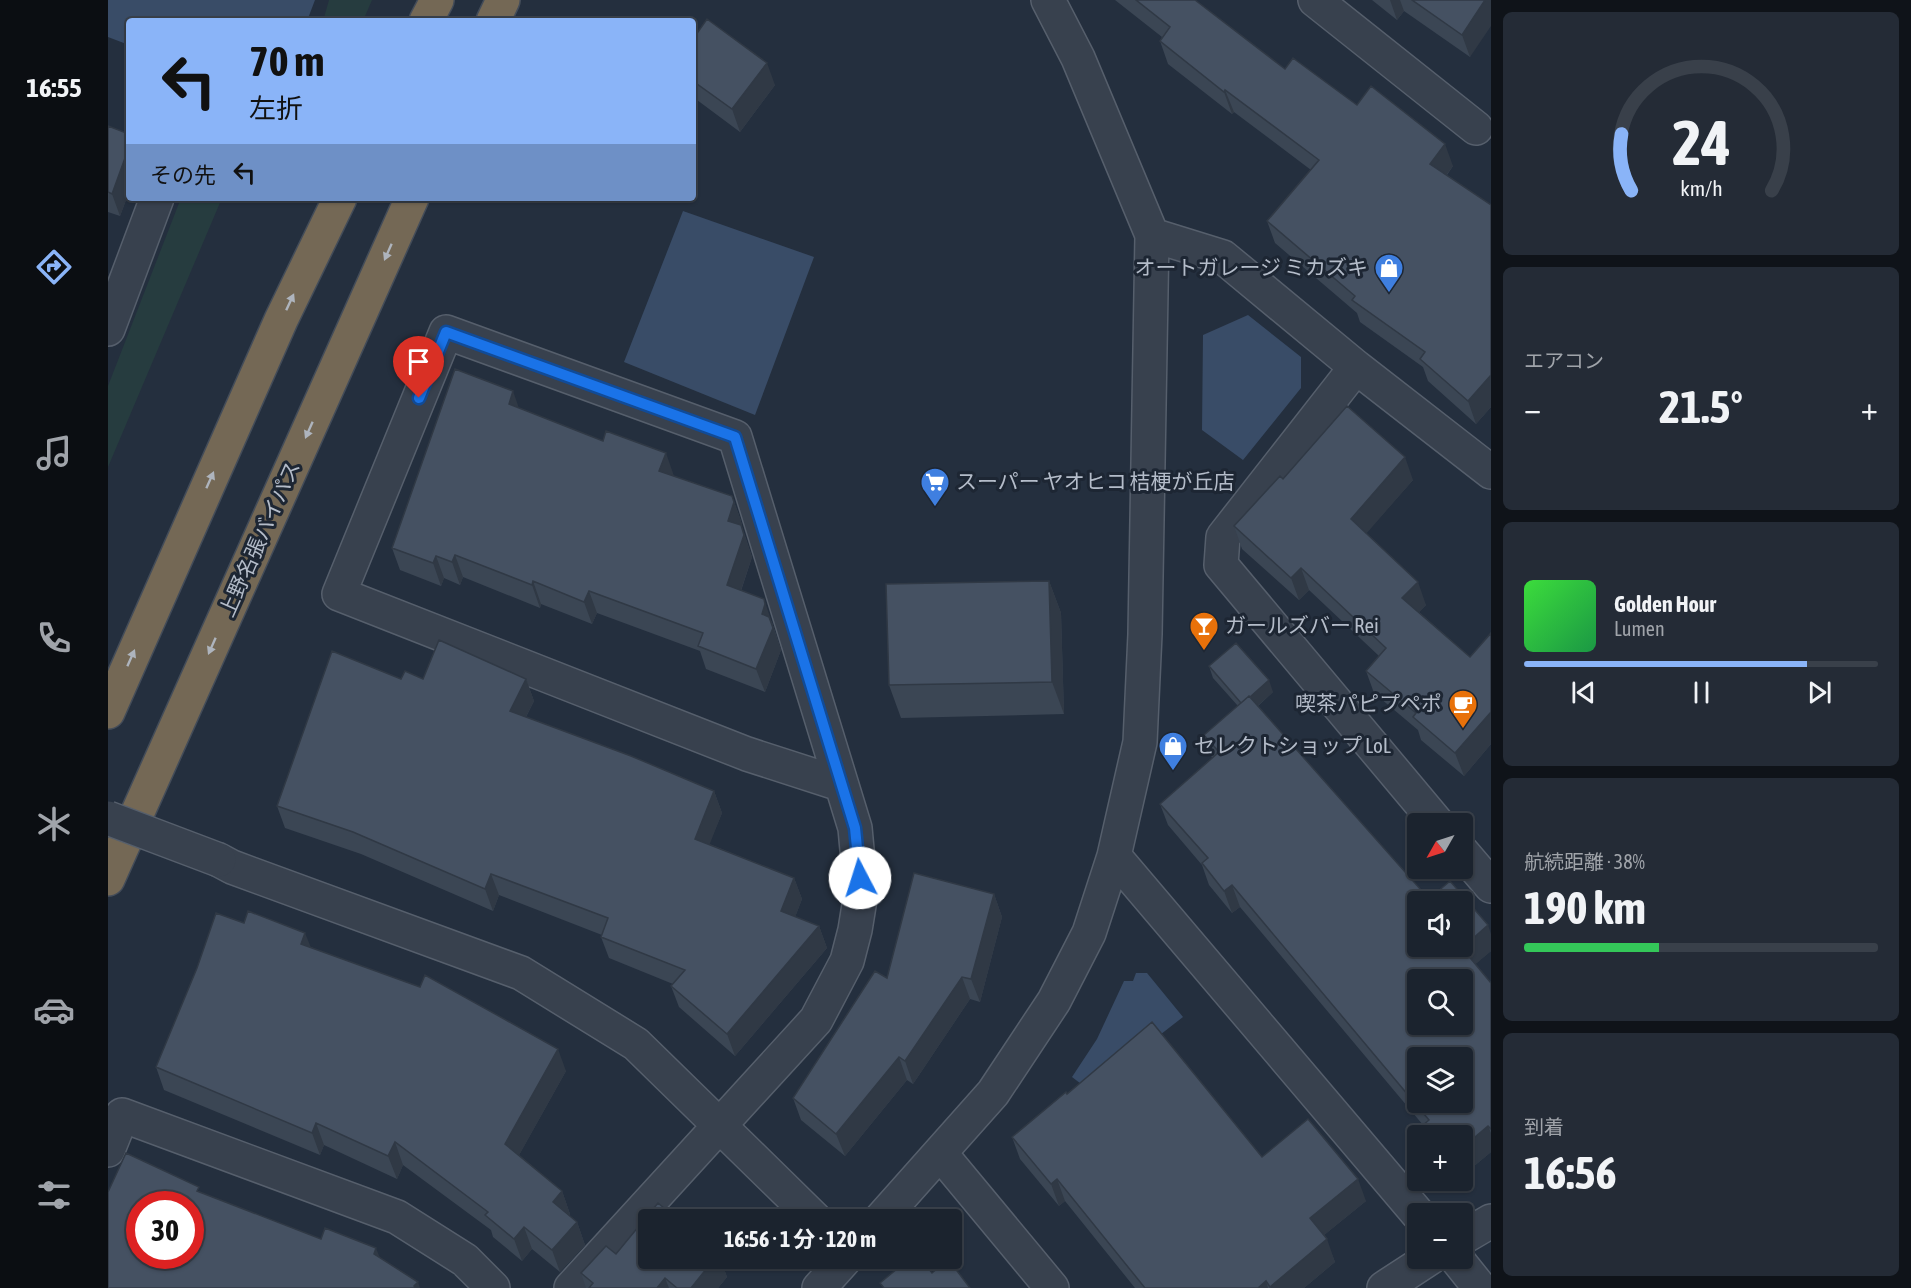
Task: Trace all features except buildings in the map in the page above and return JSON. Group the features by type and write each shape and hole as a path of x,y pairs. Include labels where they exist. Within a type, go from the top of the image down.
{"highway":[{"path":"428,18 437,0"},
{"path":"494,18 503,0"},
{"path":"108,712 281,321 339,201"},
{"name":"上野名張バイパス","path":"108,879 411,201"}],"street":[{"path":"890,1209 993,1094 1054,1001 1089,933 1114,856 1140,742 1145,634 1152,235 1078,58 1048,0"},
{"path":"1315,0 1486,126"},
{"path":"108,329 119,264 155,201"},
{"path":"1152,235 1223,257 1356,367 1491,472"},
{"path":"572,1288 816,1020 847,961 861,893 855,828 735,437 446,332 339,594 747,754 840,784"},
{"path":"1356,367 1223,537 1221,565 1429,813"},
{"path":"108,818 232,867 521,973 636,1044 722,1125 805,1209"},
{"path":"1114,856 1409,1203"},
{"path":"1473,865 1491,886"},
{"path":"108,1150 122,1115 398,1217 465,1260 493,1288"},
{"path":"940,1152 1052,1288"},
{"path":"1473,1232 1491,1221"},
{"path":"819,1288 836,1269"},
{"path":"1384,1288 1413,1269"},
{"path":"1465,1269 1480,1288"}],"green space":[{"path":"329,0 372,0 364,18 324,18"},
{"path":"180,201 221,201 108,467 108,386"}],"water":[{"path":"108,0 315,0 308,18 126,18 126,44 108,37"},
{"path":"683,211 814,257 755,415 624,362"},
{"path":"1248,315 1301,357 1301,388 1243,460 1202,430 1203,335"},
{"path":"1136,973 1147,973 1183,1017 1089,1090 1072,1077 1097,1039 1124,981 1133,981"}],"place":[{"name":"オートガレージ ミカズキ","path":"1389,294"},
{"name":"スーパー ヤオヒコ 桔梗が丘店","path":"935,508"},
{"name":"ガールズバー Rei","path":"1204,652"},
{"name":"喫茶パピプペポ","path":"1463,730"},
{"name":"セレクトショップ LoL","path":"1173,772"}],"route":[{"path":"419,398 446,332 735,437 855,828 860,878"}]}
